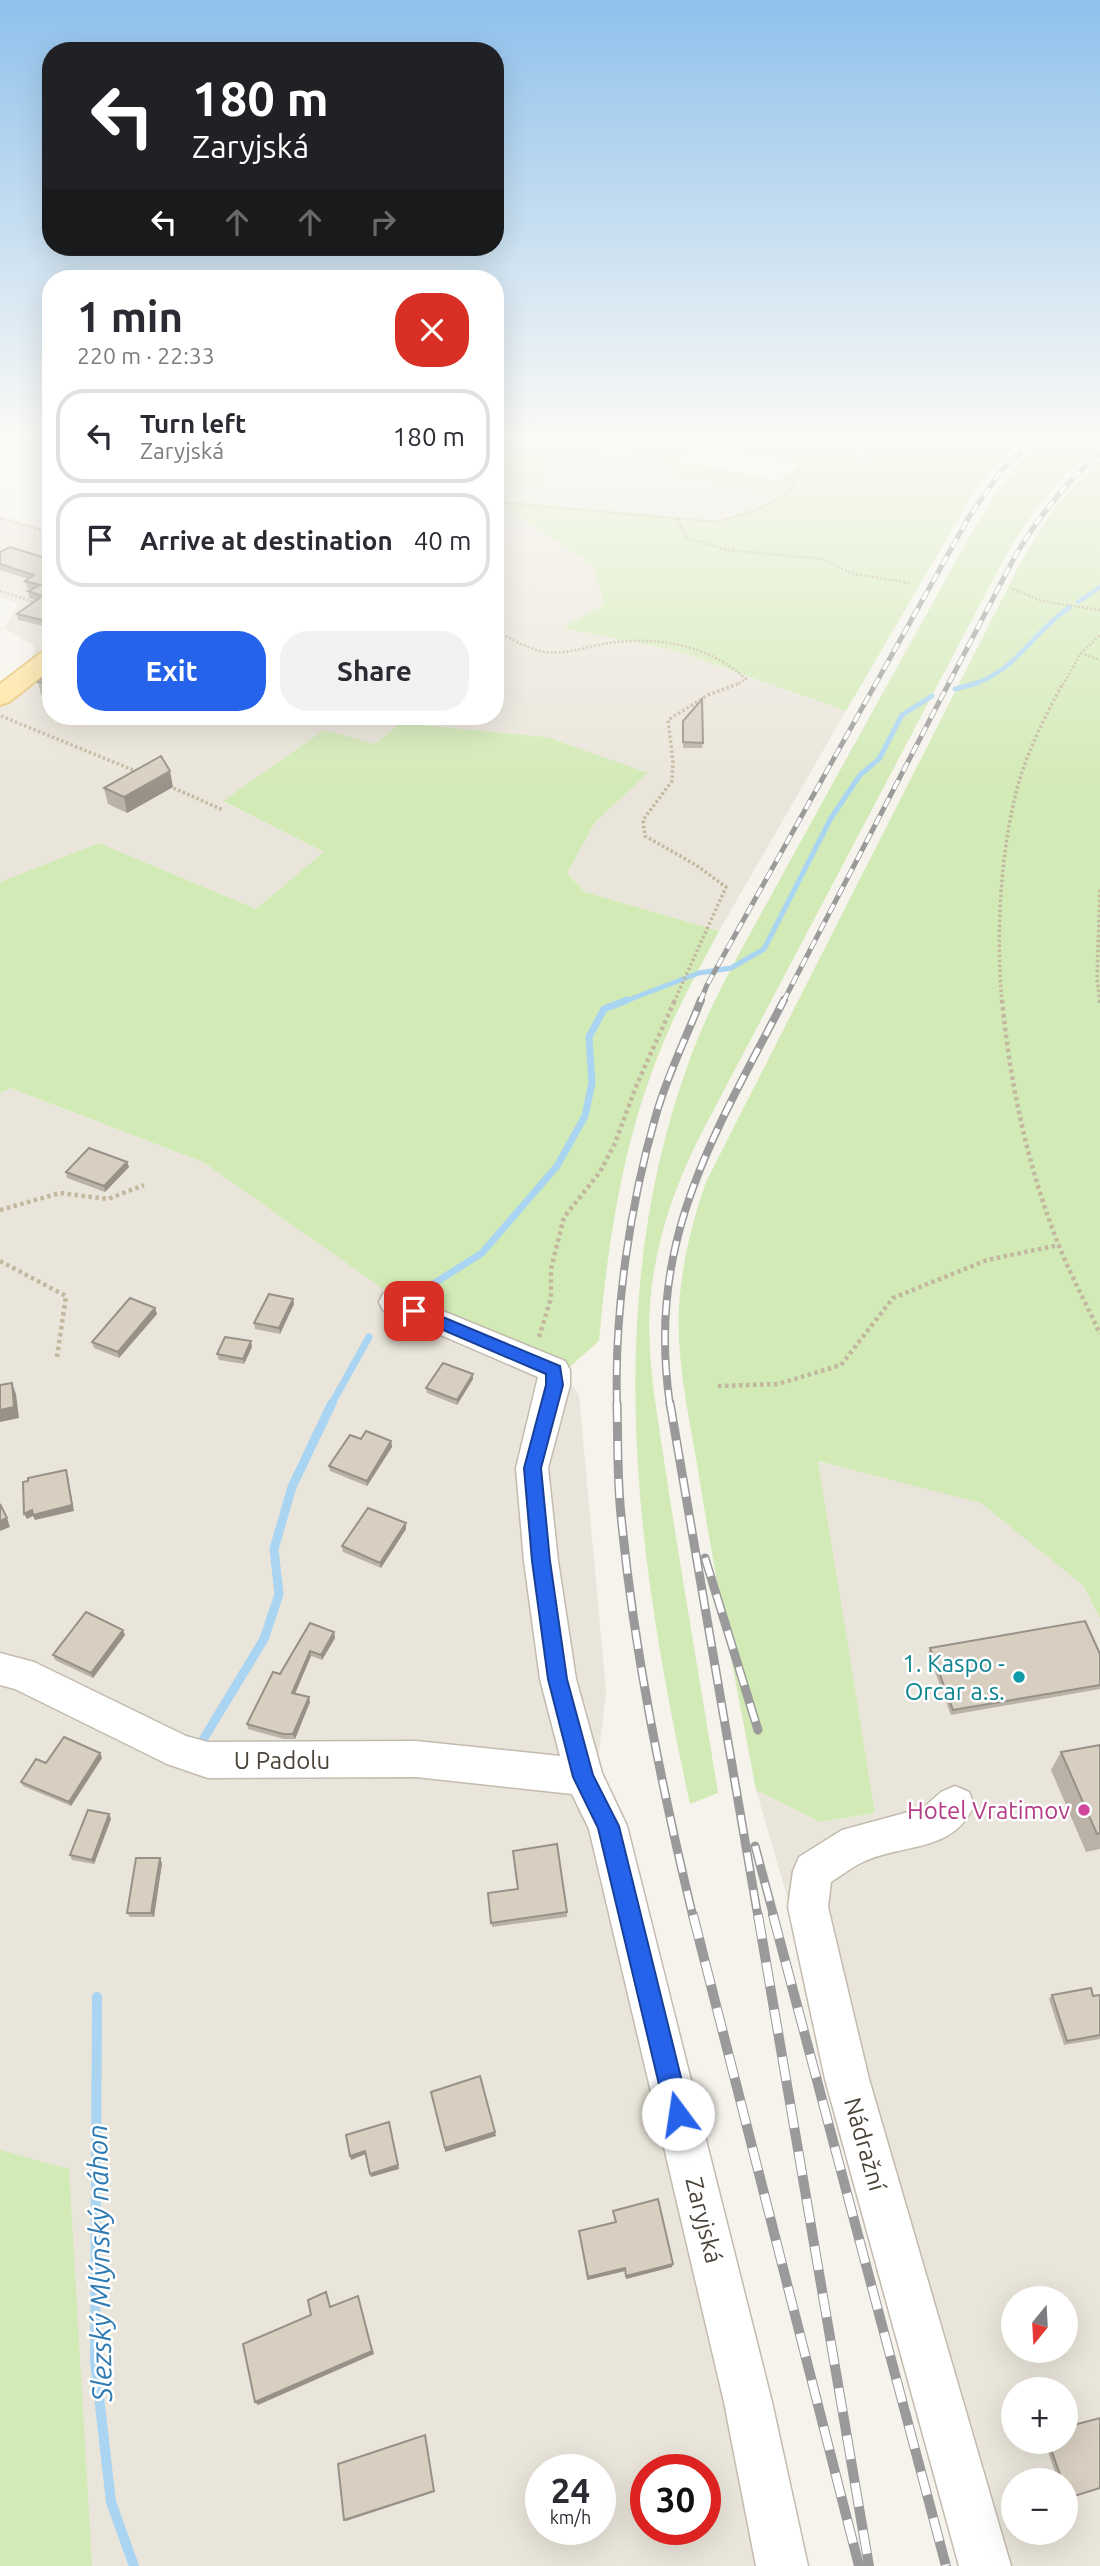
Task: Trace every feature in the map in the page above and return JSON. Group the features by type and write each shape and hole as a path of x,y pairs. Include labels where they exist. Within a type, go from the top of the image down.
{"main road":[{"path":"0,697 42,664"}],"street":[{"name":"Zaryjská","path":"404,1307 554,1370 554,1385 532,1468 541,1561 558,1679 584,1777 608,1826 748,2402 782,2566"},
{"name":"U Padolu","path":"0,1669 21,1674 194,1756 416,1759 584,1777"},
{"name":"Nádražní","path":"955,1805 934,1824 856,1844 813,1871 808,1907 847,2079 985,2566"}],"path":[{"path":"767,554 822,559 854,574 909,583"},
{"path":"1013,589 1042,601 1061,601 1100,610"},
{"path":"0,591 40,604"},
{"path":"504,635 545,652 613,642 649,641 700,651 733,665 746,679 732,688 708,695 668,720 673,762 672,781 643,820 645,836 696,865 726,887 637,1084 615,1143 600,1171 564,1217 551,1269 551,1298 530,1360"},
{"path":"1100,635 1082,653 1036,735 1015,795 1004,856 1000,976 1007,1049 1019,1118 1059,1245 1100,1334"},
{"path":"1082,653 1100,660"},
{"path":"0,716 140,773"},
{"path":"164,784 223,810"},
{"path":"1100,888 1097,979 1100,1003"},
{"path":"0,1210 60,1193 108,1199 144,1185"},
{"path":"718,1386 778,1384 841,1365 893,1298 987,1260 1059,1245"},
{"path":"0,1261 65,1296 57,1357"}],"shaded area":[{"path":"0,554 42,554 42,725 398,725 375,744 224,802 324,852 256,909 99,843 0,882 0,685 32,657 35,650 33,645 4,628 19,604 0,597"},
{"path":"504,554 575,554 593,566 604,604 564,628 674,650 846,711 719,931 585,892 567,872 595,822 647,774 547,737 421,725 504,725"},
{"path":"9,1088 203,1162 396,1298 554,1360 579,1395 606,1691 598,1762 626,1829 793,2566 0,2566 0,1093"},
{"path":"817,1461 981,1502 1084,1586 1100,1619 1100,2566 982,2566 756,1790 820,1822 875,1813"}],"green space":[{"path":"575,554 938,554 846,711 674,650 563,628 604,604 593,566"},
{"path":"960,554 1007,554 702,1132 667,1215 656,1259 649,1325 651,1367 718,1793 690,1804 655,1617 643,1523 636,1429 636,1335 645,1241 663,1148 691,1056 736,959"},
{"path":"1026,554 1100,554 1100,1619 1084,1586 981,1503 818,1461 875,1813 820,1822 756,1790 684,1388 679,1347 679,1306 685,1258 706,1182"},
{"path":"398,725 547,737 648,773 595,822 567,873 585,892 719,931 668,1031 637,1118 619,1191 599,1341 563,1373 396,1298 203,1162 10,1088 0,1093 0,882 99,843 256,909 324,852 223,801 324,730 375,744"},
{"path":"0,2150 69,2169 92,2566 0,2566"}],"building":[{"path":"0,554 31,554 42,557 42,596 28,591 40,585 25,581 34,575 0,564"},
{"path":"42,596 42,620 17,614"},
{"path":"702,699 703,743 683,742 683,721"},
{"path":"161,756 170,771 124,797 104,788"},
{"path":"89,1148 127,1162 104,1186 66,1172"},
{"path":"269,1294 293,1299 279,1328 254,1323"},
{"path":"130,1298 155,1308 118,1352 92,1342"},
{"path":"225,1337 251,1341 243,1359 217,1354"},
{"path":"443,1363 473,1374 457,1400 426,1388"},
{"path":"12,1383 14,1407 0,1410 0,1385"},
{"path":"366,1431 391,1441 367,1481 329,1466 350,1435 361,1439"},
{"path":"66,1470 72,1505 33,1515 32,1510 24,1514 23,1482 28,1481 28,1478"},
{"path":"0,1504 7,1518 0,1521"},
{"path":"368,1508 406,1523 380,1563 342,1546"},
{"path":"86,1612 123,1630 91,1673 53,1655"},
{"name":"1. Kaspo - Orcar a.s.","path":"1085,1621 1100,1654 1100,1685 953,1710 930,1648"},
{"path":"310,1623 334,1632 321,1655 310,1651 292,1693 309,1697 293,1734 283,1734 247,1724 273,1672 280,1674"},
{"path":"64,1737 100,1753 69,1802 21,1782 36,1759 46,1763"},
{"path":"1100,1745 1100,1833 1097,1834 1061,1752"},
{"path":"88,1810 109,1814 92,1860 70,1855"},
{"path":"557,1844 567,1912 491,1923 488,1893 518,1889 513,1851"},
{"path":"136,1858 160,1858 151,1913 127,1913"},
{"path":"1091,1988 1093,1996 1100,1995 1100,2035 1067,2041 1052,1995"},
{"path":"480,2076 495,2132 445,2148 431,2092"},
{"path":"389,2122 398,2165 370,2174 365,2151 350,2156 346,2135"},
{"path":"658,2199 673,2264 626,2276 625,2268 588,2277 579,2231 616,2222 613,2211"},
{"path":"326,2292 330,2307 358,2296 372,2351 255,2402 243,2344 311,2315 308,2300"},
{"path":"1100,2418 1100,2488 1078,2495 1078,2468 1058,2468 1053,2454 1078,2454 1078,2424"},
{"path":"425,2435 434,2491 344,2520 338,2464"}],"waterway":[{"name":"Slezský Mlýnský náhon","path":"1078,602 1100,587"},
{"name":"Slezský Mlýnský náhon","path":"975,684 1000,671 1070,607"},
{"name":"Slezský Mlýnský náhon","path":"955,689 975,684"},
{"name":"Slezský Mlýnský náhon","path":"623,1002 699,973 731,968 764,949 831,818 860,775 879,759 902,715 932,696"},
{"name":"Slezský Mlýnský náhon","path":"405,1302 482,1253 557,1166 585,1116 592,1083 589,1037 604,1009 627,1000"},
{"name":"Slezský Mlýnský náhon","path":"331,1404 369,1337"},
{"name":"Slezský Mlýnský náhon","path":"198,1748 264,1639 279,1594 274,1549 292,1487 331,1404"},
{"name":"Slezský Mlýnský náhon","path":"97,1997 95,2361 111,2502 134,2566"}],"railway":[{"path":"700,1002 707,985 948,554"},
{"path":"783,1002 1017,554"},
{"path":"617,1403 618,1333 631,1222 660,1100 701,1000"},
{"path":"670,1405 665,1346 668,1292 677,1242 691,1193 710,1146 784,1000"},
{"path":"617,1403 620,1501 633,1616 660,1767 693,1917"},
{"path":"670,1403 758,1917"},
{"path":"705,1558 758,1730"},
{"path":"755,1846 774,1917"},
{"path":"693,1915 859,2566"},
{"path":"758,1915 869,2566"},
{"path":"773,1915 946,2566"}],"place":[{"name":"1. Kaspo - Orcar a.s.","path":"1019,1677"},
{"name":"Hotel Vratimov","path":"1084,1810"}],"route":[{"path":"414,1311 554,1370 554,1385 532,1468 541,1561 558,1679 584,1777 608,1826 678,2114"}]}
